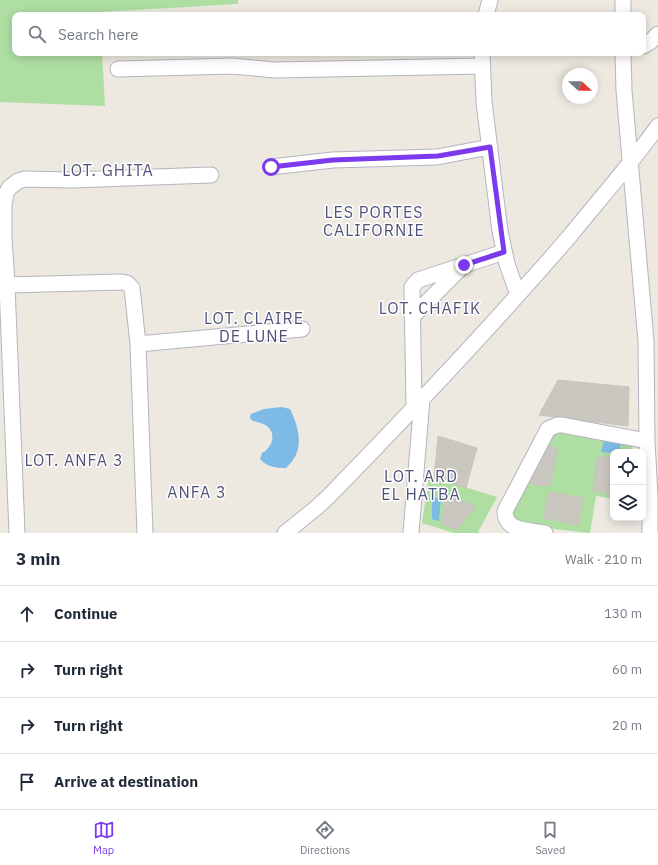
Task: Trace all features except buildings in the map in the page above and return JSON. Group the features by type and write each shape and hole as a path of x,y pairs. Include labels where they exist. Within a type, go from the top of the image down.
{"street":[{"path":"487,12 490,0"},
{"path":"623,0 623,12"},
{"path":"646,44 658,34"},
{"path":"623,56 624,91 646,341 647,441 654,497 650,533"},
{"path":"118,69 232,66 274,70 482,60 484,102 504,252 518,295"},
{"path":"285,533 316,508 418,403 518,295 631,163 658,126"},
{"path":"271,167 333,160 438,156 490,147"},
{"path":"17,533 7,460 7,284 2,237 6,194 14,184 25,179 72,180 211,175"},
{"path":"411,533 418,403 412,317 412,287 418,280 504,252"},
{"path":"412,317 464,265"},
{"path":"7,284 122,282 127,283 133,291 138,344 145,533"},
{"path":"138,344 302,329"},
{"path":"545,533 511,526 505,517 505,511 548,429 557,425 562,425 647,441"}],"green space":[{"path":"0,0 238,0 238,4 100,12 12,12 12,56 102,56 105,106 0,102"},
{"path":"561,432 632,443 632,449 610,449 610,498 596,496 590,533 518,525 508,515 551,436"},
{"path":"429,476 497,497 478,532 483,533 454,533 422,523"}],"water":[{"path":"282,407 290,409 296,425 299,440 296,455 286,468 279,468 266,464 260,459 262,453 271,444 272,433 267,426 251,420 250,417 251,414 264,409"},
{"path":"604,441 621,444 620,449 610,449 610,453 601,452"},
{"path":"432,496 441,500 439,521 432,519"}],"district":[{"name":"LOT. GHITA","path":"108,170"},
{"name":"LES PORTES CALIFORNIE","path":"374,221"},
{"name":"LOT. CHAFIK","path":"430,308"},
{"name":"LOT. CLAIRE DE LUNE","path":"254,327"},
{"name":"LOT. ANFA 3","path":"74,460"},
{"name":"LOT. ARD EL HATBA","path":"421,485"},
{"name":"ANFA 3","path":"197,492"}],"route":[{"path":"271,167 333,160 438,156 490,147 504,252 464,265"}]}
